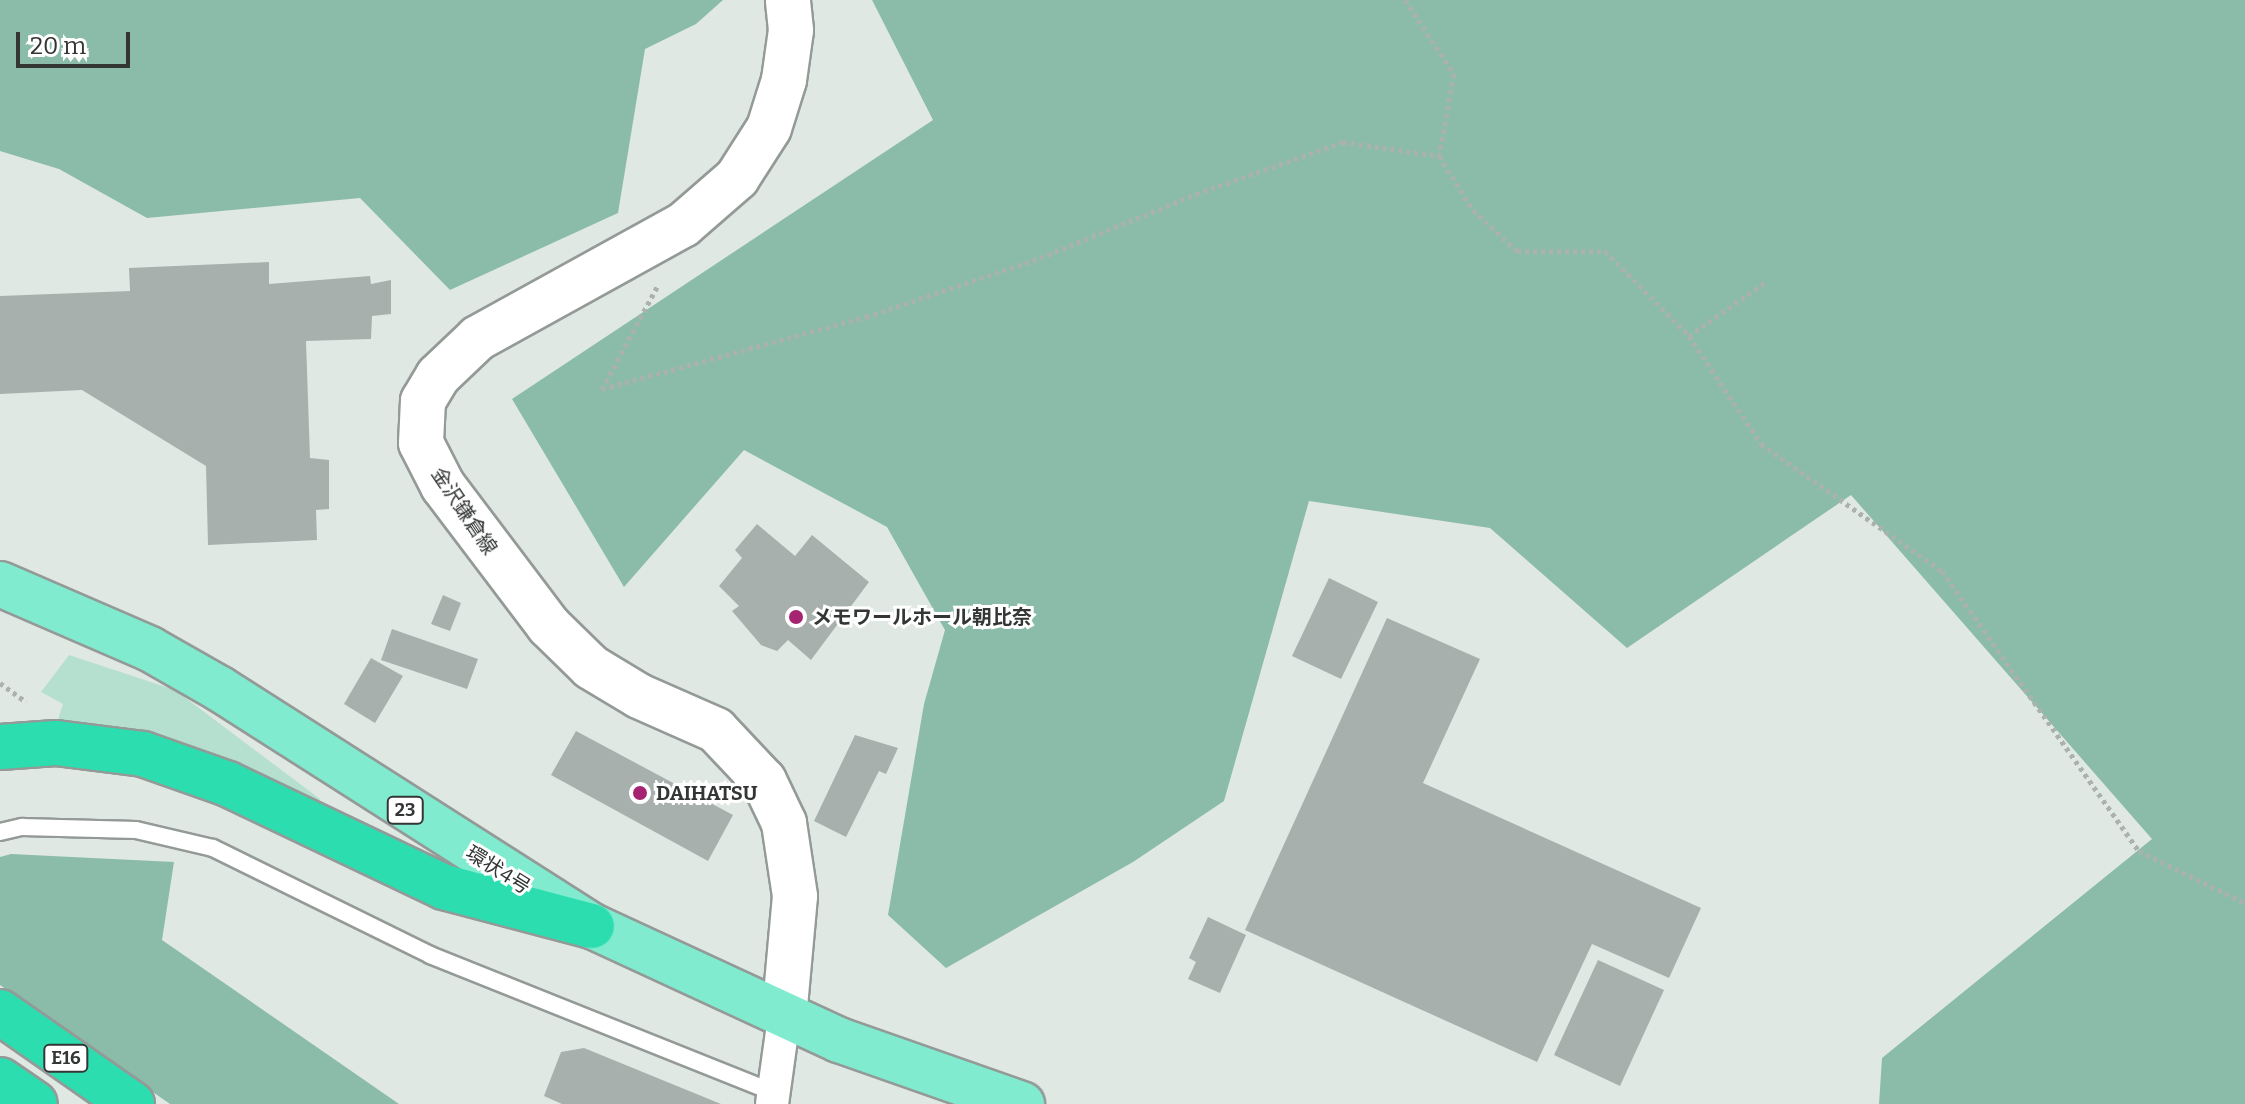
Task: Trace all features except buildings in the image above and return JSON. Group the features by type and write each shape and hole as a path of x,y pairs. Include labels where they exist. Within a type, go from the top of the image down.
{"highway":[{"path":"0,747 56,743 143,754 228,784 444,887 592,926"},
{"name":"E16","path":"0,1012 132,1104"},
{"path":"0,1082 24,1104"},
{"path":"0,1082 35,1104"}],"main road":[{"name":"金沢鎌倉線","path":"784,1017 795,896 784,823 764,781 716,730 639,696 591,667 549,626 443,486 421,443 423,401 438,376 478,338 683,225 737,178 769,128 784,80 791,30 788,0"},
{"name":"環状4号","path":"0,584 150,649 220,689 513,881 592,926 784,1017 907,1066 1022,1104"}],"street":[{"path":"772,1098 784,1017"}],"lane":[{"path":"0,832 22,827 136,830 213,848 430,955 772,1098"}],"path":[{"path":"1405,0 1454,74 1439,156 1473,210 1517,251 1605,251 1689,336 1761,444 1942,571 2139,851 2245,903"},
{"path":"664,275 602,389 866,317 1040,258 1196,194 1343,142 1439,156"},
{"path":"1689,336 1764,283"},
{"path":"0,683 33,706"}],"green space":[{"path":"0,0 723,0 696,24 645,49 618,213 450,290 360,198 147,218 59,169 0,151"},
{"path":"872,0 2245,0 2245,1104 1879,1104 1882,1058 2152,839 1851,495 1627,648 1490,528 1309,501 1224,801 1133,862 946,968 888,915 924,704 945,630 887,527 744,450 624,587 512,399 933,120"},
{"path":"69,655 175,690 320,799 315,808 56,726 63,704 41,692"},
{"path":"11,854 174,862 162,940 399,1104 170,1104 0,985 0,857"}],"place":[{"name":"メモワールホール朝比奈","path":"796,617"},
{"name":"DAIHATSU","path":"640,793"}]}
